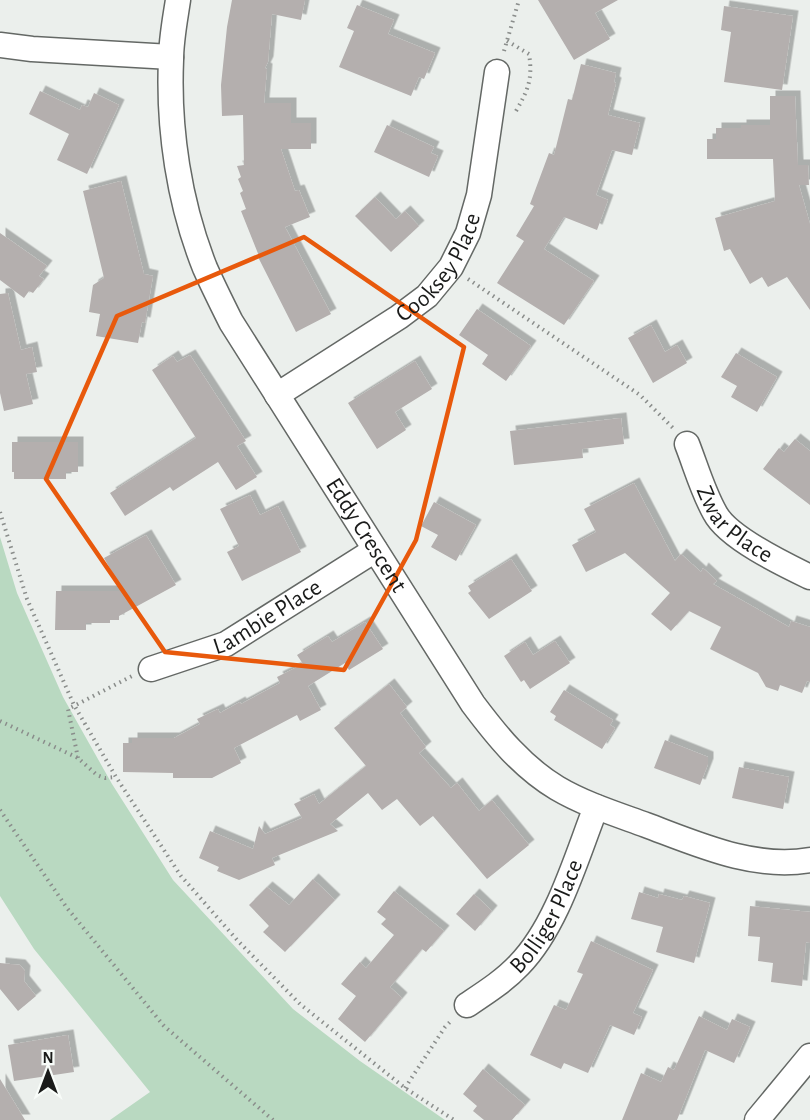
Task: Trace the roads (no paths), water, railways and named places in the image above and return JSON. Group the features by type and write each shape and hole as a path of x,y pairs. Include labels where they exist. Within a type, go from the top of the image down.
{"street":[{"name":"Eddy Crescent","path":"178,0 171,57 170,88 175,150 180,181 195,240 205,268 231,322 473,704 503,743 520,759 556,788 596,807 711,849 756,860 810,860"},
{"path":"0,45 32,50 171,57"},
{"name":"Cooksey Place","path":"277,395 399,317 427,296 451,267 468,233 479,195 497,72"},
{"name":"Zwar Place","path":"687,444 716,515 732,531 770,558 810,577"},
{"name":"Lambie Place","path":"152,669 226,644 375,550"},
{"name":"Bolliger Place","path":"468,1005 507,977 521,963 546,929 596,807"},
{"path":"758,1120 810,1056"}]}
